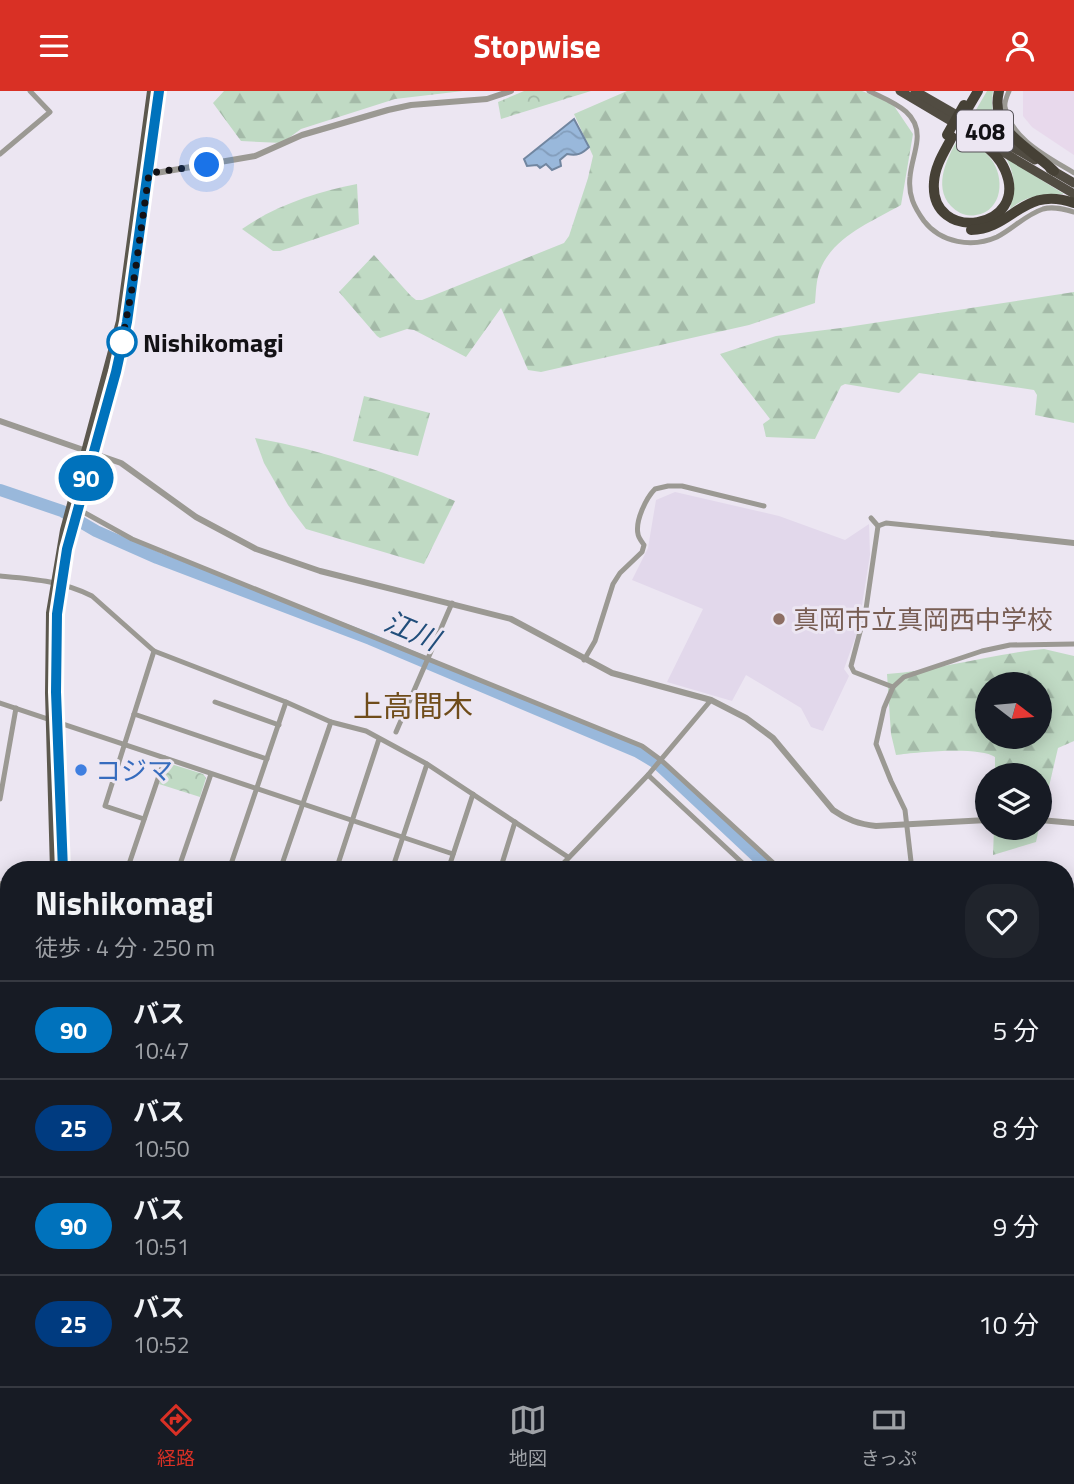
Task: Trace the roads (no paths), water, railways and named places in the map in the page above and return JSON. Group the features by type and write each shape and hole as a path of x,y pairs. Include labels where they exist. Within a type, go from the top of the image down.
{"highway":[{"name":"408","path":"900,91 1074,194"},
{"name":"408","path":"915,91 1074,183"},
{"path":"966,107 972,91"},
{"path":"978,91 933,162 928,190 929,199 939,216 965,230 984,229 1026,204 1042,199 1053,198 1074,203"},
{"path":"999,91 998,114 1011,137 1054,171"},
{"path":"950,136 934,181 936,197 944,212 957,221 967,224 984,222 999,213 1004,205 1009,188 1008,177 996,155 970,130"}],"main road":[{"path":"145,172 151,91"},
{"path":"58,583 78,509 120,321 159,91"},
{"path":"62,861 49,638 64,530 90,451"},
{"path":"54,721 54,861"}],"street":[{"path":"0,154 50,112 30,91"},
{"path":"145,172 255,156 302,135 388,110 411,105 486,99 511,91"},
{"path":"869,91 905,109 913,118 918,139 909,193 915,209 929,227 947,239 974,243 998,237 1026,216 1045,208 1074,212"},
{"path":"1009,91 1004,105 1011,125 1027,141 1074,173"},
{"path":"0,421 90,451 131,469 196,517 256,549 320,571 511,619 584,660 633,680 711,700 746,718 773,738 833,810 862,825 975,821"},
{"path":"584,660 595,641 613,584 642,552 644,545 637,529 644,507 655,489 661,486 682,487 764,506"},
{"path":"78,509 132,539 642,745 771,861"},
{"path":"871,518 878,526 866,609 851,666 854,672 893,687"},
{"path":"878,526 886,523 1074,543"},
{"path":"1,578 58,583 92,596 154,651 331,722 366,731 427,764 568,857"},
{"path":"396,732 452,603"},
{"path":"911,861 905,810 876,744 884,708 893,687 904,677 982,651 1010,645 1074,644"},
{"path":"144,819 105,806 154,651"},
{"path":"565,861 648,775 711,700"},
{"path":"0,702 453,854"},
{"path":"215,702 279,725"},
{"path":"232,861 286,702"},
{"path":"0,799 16,708"},
{"path":"134,714 267,759"},
{"path":"283,861 331,722"},
{"path":"339,861 379,739"},
{"path":"130,861 164,758"},
{"path":"395,861 427,764"},
{"path":"181,861 211,774"},
{"path":"648,775 740,861"},
{"path":"451,861 473,794"},
{"path":"1052,821 1074,823"},
{"path":"503,861 515,822"}],"water":[{"path":"574,119 589,147 579,154 567,154 560,160 561,166 552,170 546,164 540,168 537,165 527,166 524,159"}],"waterway":[{"name":"江川","path":"0,490 62,511 96,531 157,558 370,639 638,752 658,764 761,861"}],"place":[{"name":"Nishikomagi","path":"122,342"},
{"name":"真岡市立真岡西中学校","path":"779,619"},
{"name":"コジマ","path":"81,770"}],"district":[{"name":"上高間木","path":"413,706"}]}
